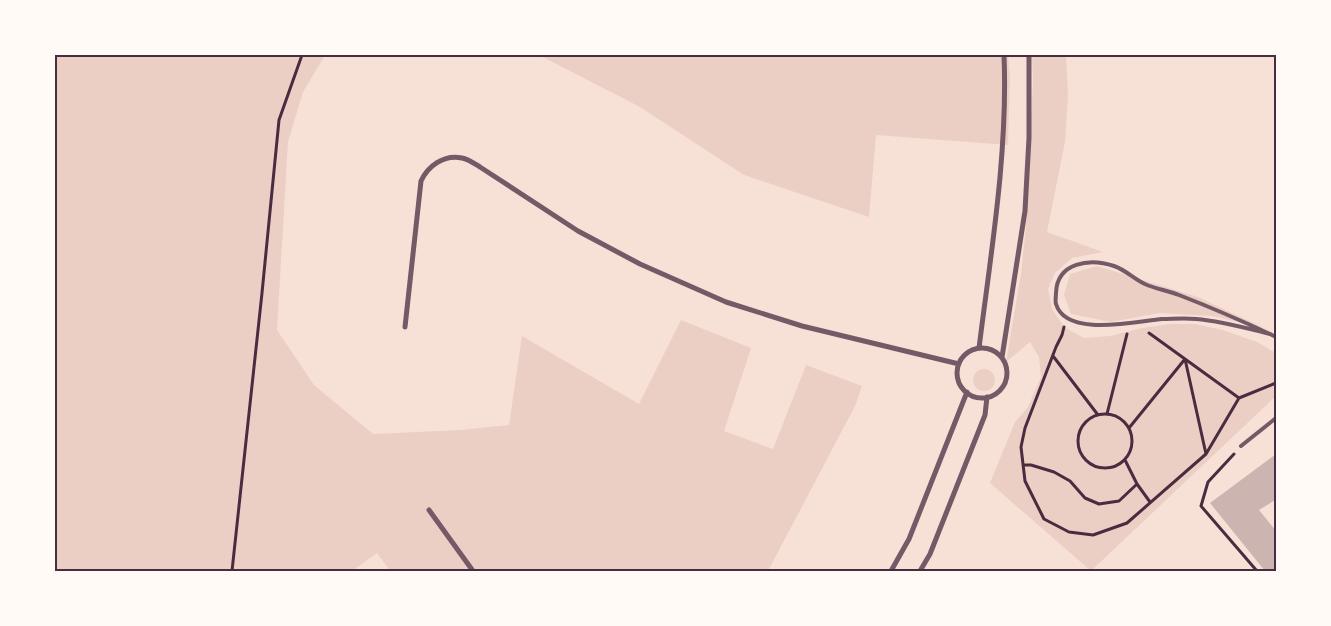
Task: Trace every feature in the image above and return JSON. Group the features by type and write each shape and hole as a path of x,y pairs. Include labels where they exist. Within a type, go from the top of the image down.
{"street":[{"path":"979,348 1003,135 1004,55"},
{"path":"1002,357 990,349 979,348 968,352 962,358 957,373 959,381 967,392 979,397 988,397 1001,389 1007,375 1002,357 1025,211 1029,138 1029,55"},
{"path":"405,327 420,181 435,163 450,157 464,158 480,167 578,231 640,264 726,302 802,326 959,364"},
{"path":"891,571 909,539 967,392"},
{"path":"920,571 930,554 985,415 988,397"},
{"path":"429,510 473,571"}],"lane":[{"path":"1270,334 1195,319 1163,319 1109,325 1083,324 1063,315 1056,304 1056,287 1062,274 1070,266 1095,263 1114,266 1146,285 1222,311 1270,334 1276,337"},
{"path":"1241,446 1276,418"}],"path":[{"path":"232,571 279,120 302,55"},
{"path":"1070,319 1064,327 1025,428 1021,447 1025,481 1044,519 1069,532 1093,535 1127,523 1206,454 1239,398 1276,383"},
{"path":"1138,322 1142,328 1239,398"},
{"path":"1107,414 1127,332 1126,323"},
{"path":"1053,355 1098,415"},
{"path":"1128,428 1185,358"},
{"path":"1185,358 1206,454"},
{"path":"1098,415 1116,416 1128,428 1132,436 1130,453 1125,460 1109,468 1101,468 1085,460 1080,452 1078,443 1083,425 1098,415"},
{"path":"1241,446 1208,482 1201,506 1257,571"},
{"path":"1125,460 1150,502"},
{"path":"1023,465 1031,465 1054,472 1070,481 1085,498 1099,504 1119,501 1138,484"}],"shaded area":[{"path":"55,55 332,55 324,57 303,92 288,142 277,330 314,385 373,434 460,430 509,425 522,336 639,404 681,320 751,348 724,431 773,449 806,365 862,386 855,406 768,571 390,571 377,553 352,571 55,571"},
{"path":"539,55 1008,55 1010,77 1008,145 876,135 869,217 744,175 640,107"},
{"path":"1032,55 1066,55 1068,96 1065,142 1047,232 1103,252 1072,258 1055,273 1048,289 1052,309 1064,327 1084,338 1110,336 1142,328 1170,324 1195,324 1223,330 1257,342 1276,353 1276,396 1091,571 990,483 1015,422 1028,407 1041,377 1039,357 1030,342 1006,362 1021,274 1026,227 1033,80"},
{"path":"1097,266 1198,297 1264,328 1212,316 1160,313 1111,322 1071,314 1064,295 1070,274"},
{"path":"984,369 992,372 995,380 992,388 984,391 976,388 973,380 976,372"}],"building":[{"path":"1276,454 1276,502 1275,500 1259,510 1276,531 1276,571 1265,571 1210,503"}]}
